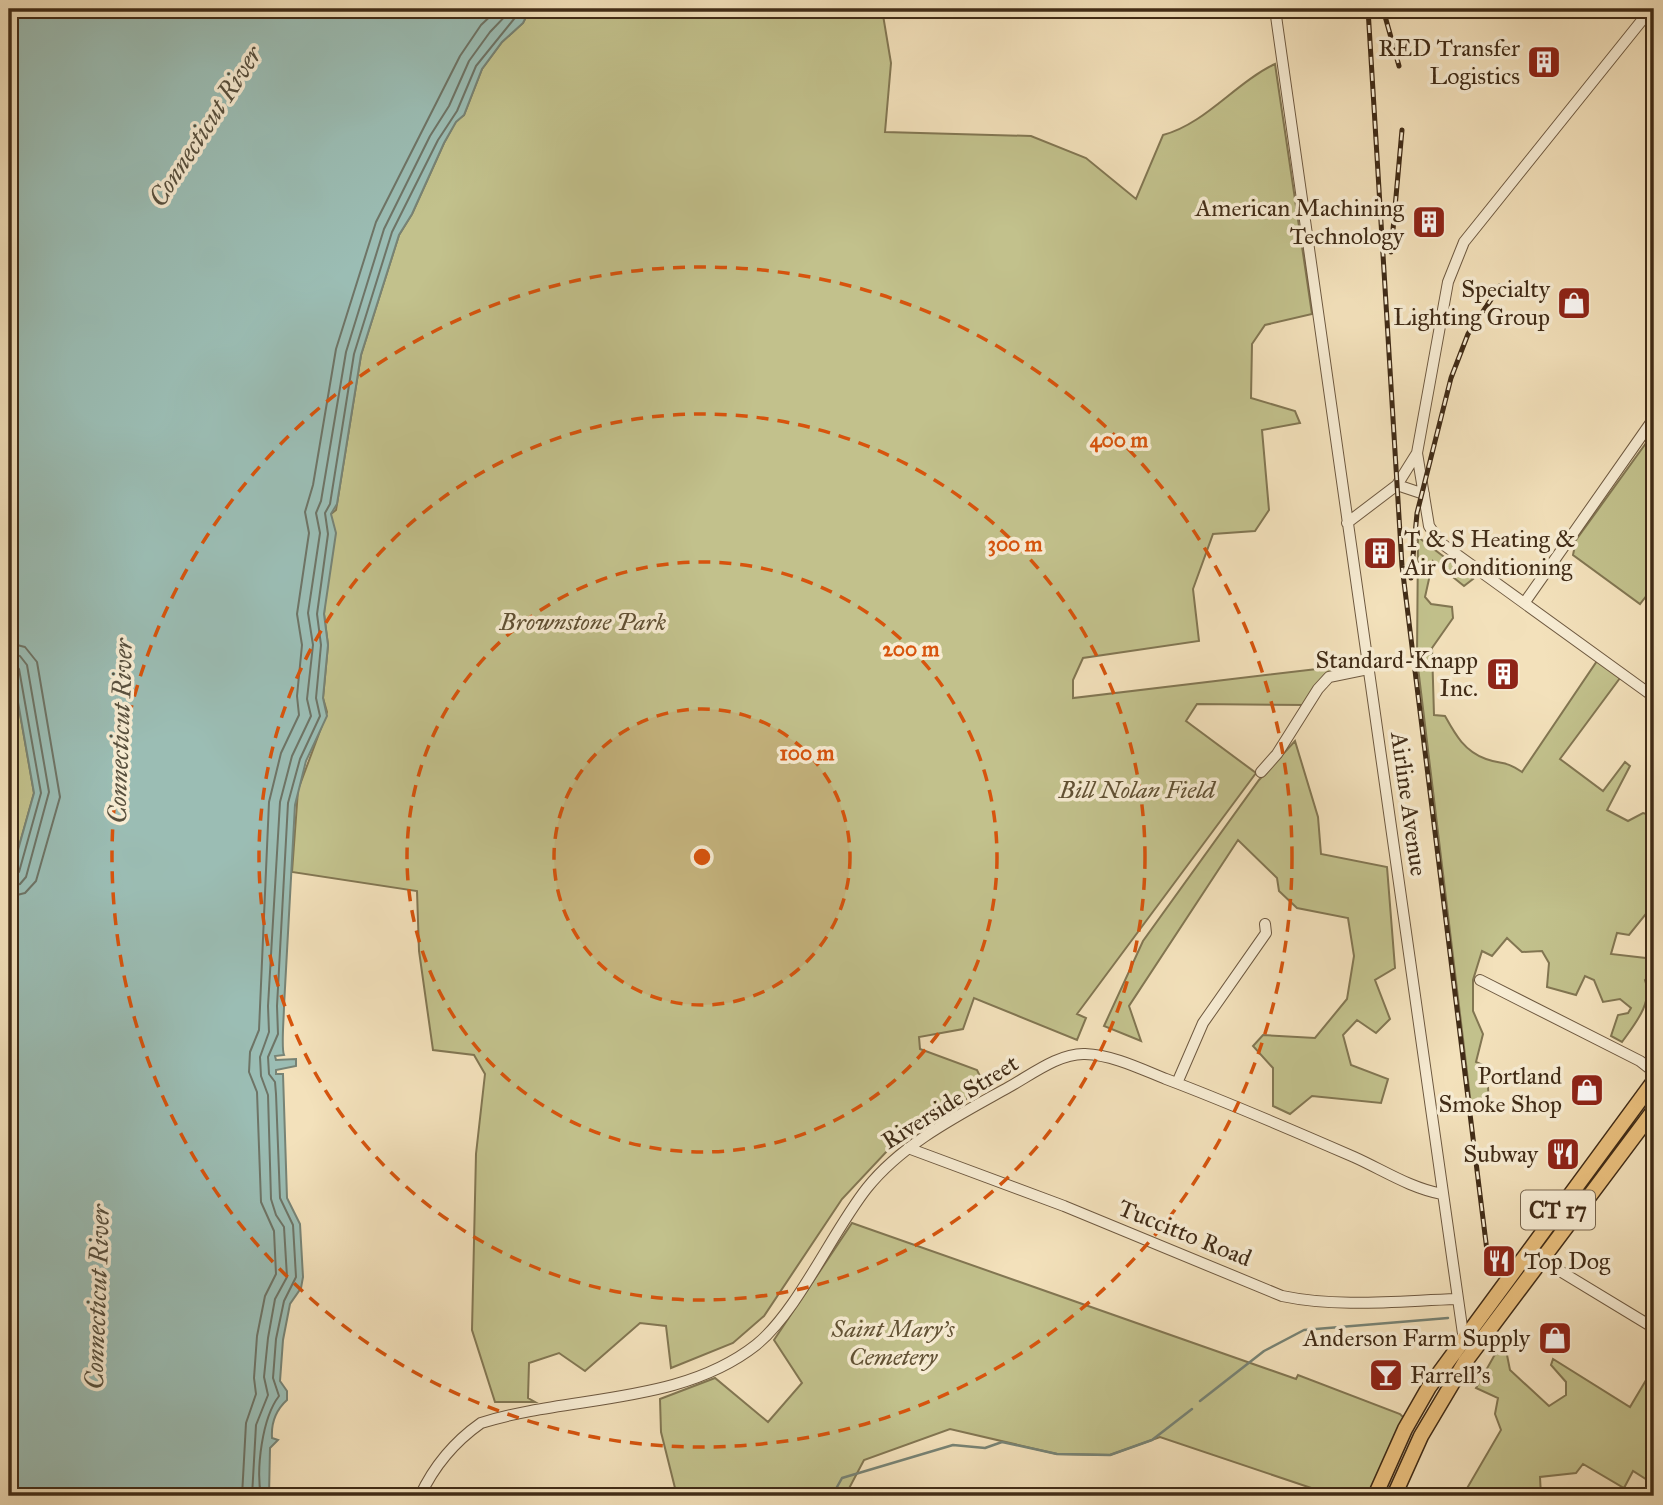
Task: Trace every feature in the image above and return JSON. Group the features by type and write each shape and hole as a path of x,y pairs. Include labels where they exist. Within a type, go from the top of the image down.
{"highway":[{"name":"CT 17","path":"1376,1496 1405,1429 1429,1387 1654,1080"},
{"name":"CT 17","path":"1394,1496 1421,1436 1475,1349 1654,1110"}],"street":[{"name":"Airline Avenue","path":"1275,9 1461,1340"},
{"path":"1651,9 1464,242 1448,282 1417,453 1429,526 1441,543 1654,697"},
{"path":"1525,602 1654,418"},
{"path":"1347,523 1397,485 1417,453"},
{"path":"1397,485 1424,494"},
{"path":"1261,772 1278,754 1318,689 1329,677 1368,669"},
{"path":"9,762 9,796"},
{"path":"1177,1083 1203,1023 1266,933 1265,924"},
{"path":"1480,980 1654,1072"},
{"name":"Riverside Street","path":"420,1496 445,1455 466,1433 481,1423 670,1385 716,1369 757,1344 789,1305 866,1189 908,1148 1046,1066 1076,1054 1110,1058 1177,1083 1376,1167 1418,1189 1442,1194"},
{"name":"Tuccitto Road","path":"908,1148 1064,1206 1282,1296 1312,1302 1337,1303 1456,1299"},
{"path":"1527,1251 1654,1328"},
{"path":"1461,1340 1475,1349"}],"green space":[{"path":"530,9 882,9 891,63 885,132 1031,136 1086,158 1136,199 1163,135 1193,122 1260,72 1275,64 1312,314 1265,325 1252,344 1251,398 1295,411 1300,423 1262,430 1269,510 1255,531 1213,534 1193,589 1199,641 1083,658 1073,680 1073,698 1334,667 1307,705 1197,704 1186,721 1256,773 1077,1014 1086,1018 1077,1040 974,998 963,1029 919,1037 920,1049 977,1070 986,1088 902,1135 842,1199 764,1316 733,1343 671,1368 666,1326 640,1323 585,1371 559,1353 529,1363 528,1398 535,1402 495,1402 472,1330 476,1154 485,1074 474,1055 433,1050 419,951 417,891 292,872 298,790 327,712 323,698 328,645 324,614 331,514 336,510 361,355 399,235 412,214 444,143 456,121 464,115 482,69 502,42 523,23"},
{"path":"1654,432 1654,586 1640,604 1573,555 1576,540"},
{"path":"1418,537 1473,579 1464,586 1433,561 1425,597 1431,604 1452,607 1453,618 1432,648 1434,715 1445,716 1466,747 1478,756 1522,772 1597,661 1620,678 1560,759 1603,791 1625,762 1630,766 1607,810 1628,821 1643,813 1654,816 1654,904 1629,935 1617,933 1611,954 1654,959 1654,972 1645,980 1645,1005 1637,1021 1622,1042 1611,1036 1618,1015 1628,1013 1631,1008 1620,999 1603,1002 1594,980 1585,976 1576,995 1547,987 1549,963 1542,951 1522,952 1507,938 1492,956 1482,951 1473,980 1473,1011 1483,1034 1476,1062 1487,1067 1489,1107 1472,1113 1417,659"},
{"path":"9,651 34,793 9,882 9,808 18,775 9,735"},
{"path":"1295,741 1318,817 1321,854 1387,867 1395,968 1375,980 1390,1019 1376,1033 1357,1020 1343,1035 1351,1065 1388,1079 1381,1103 1312,1096 1290,1114 1273,1106 1273,1068 1253,1046 1263,1035 1315,1038 1347,999 1354,956 1348,918 1297,908 1279,891 1277,878 1238,840 1129,1006 1141,1041 1104,1026 1143,941 1259,780"},
{"name":"Saint Mary's Cemetery","path":"852,1223 1296,1379 1298,1375 1400,1414 1405,1419 1369,1496 1335,1496 1160,1437 1110,1455 1057,1454 950,1429 864,1460 845,1496 677,1496 661,1432 660,1399 715,1378 768,1422 802,1383 774,1340"},
{"path":"1505,1345 1510,1370 1549,1406 1566,1395 1566,1382 1551,1365 1553,1359 1630,1407 1652,1370 1654,1371 1654,1472 1649,1481 1633,1471 1624,1488 1583,1464 1576,1473 1540,1477 1541,1496 1478,1496 1466,1490 1501,1430 1495,1414 1498,1398 1476,1388 1494,1356"}],"water":[{"name":"Connecticut River","path":"9,9 530,9 523,23 502,42 482,69 464,115 456,122 444,143 412,214 399,235 361,355 337,504 331,514 336,533 324,614 328,645 323,698 327,716 306,761 295,805 284,1006 284,1055 275,1056 276,1060 296,1059 296,1066 276,1070 276,1074 283,1074 287,1198 300,1224 303,1277 301,1288 290,1304 283,1340 280,1381 287,1391 287,1400 277,1412 272,1427 272,1438 278,1440 270,1448 269,1496 9,1496 9,882 34,793 9,651"}],"waterway":[{"path":"1200,1401 1264,1351 1304,1330 1448,1318"},
{"path":"832,1496 842,1478 953,1445 985,1448 1002,1442 1057,1454 1110,1455 1152,1440 1192,1409"}],"railway":[{"path":"1368,9 1402,566 1489,1267"},
{"path":"1383,9 1399,66"},
{"path":"1391,252 1402,130"},
{"path":"1411,578 1417,513 1451,378 1468,334 1500,286"}],"place":[{"name":"RED Transfer Logistics","path":"1544,62"},
{"name":"American Machining Technology","path":"1429,222"},
{"name":"Specialty Lighting Group","path":"1574,303"},
{"name":"T & S Heating & Air Conditioning","path":"1380,553"},
{"name":"Standard-Knapp Inc.","path":"1503,674"},
{"name":"Portland Smoke Shop","path":"1587,1090"},
{"name":"Subway","path":"1563,1154"},
{"name":"Top Dog","path":"1499,1261"},
{"name":"Anderson Farm Supply","path":"1555,1338"},
{"name":"Farrell's","path":"1386,1375"}],"park label":[{"name":"Brownstone Park","path":"583,622"},
{"name":"Bill Nolan Field","path":"1137,790"}]}
